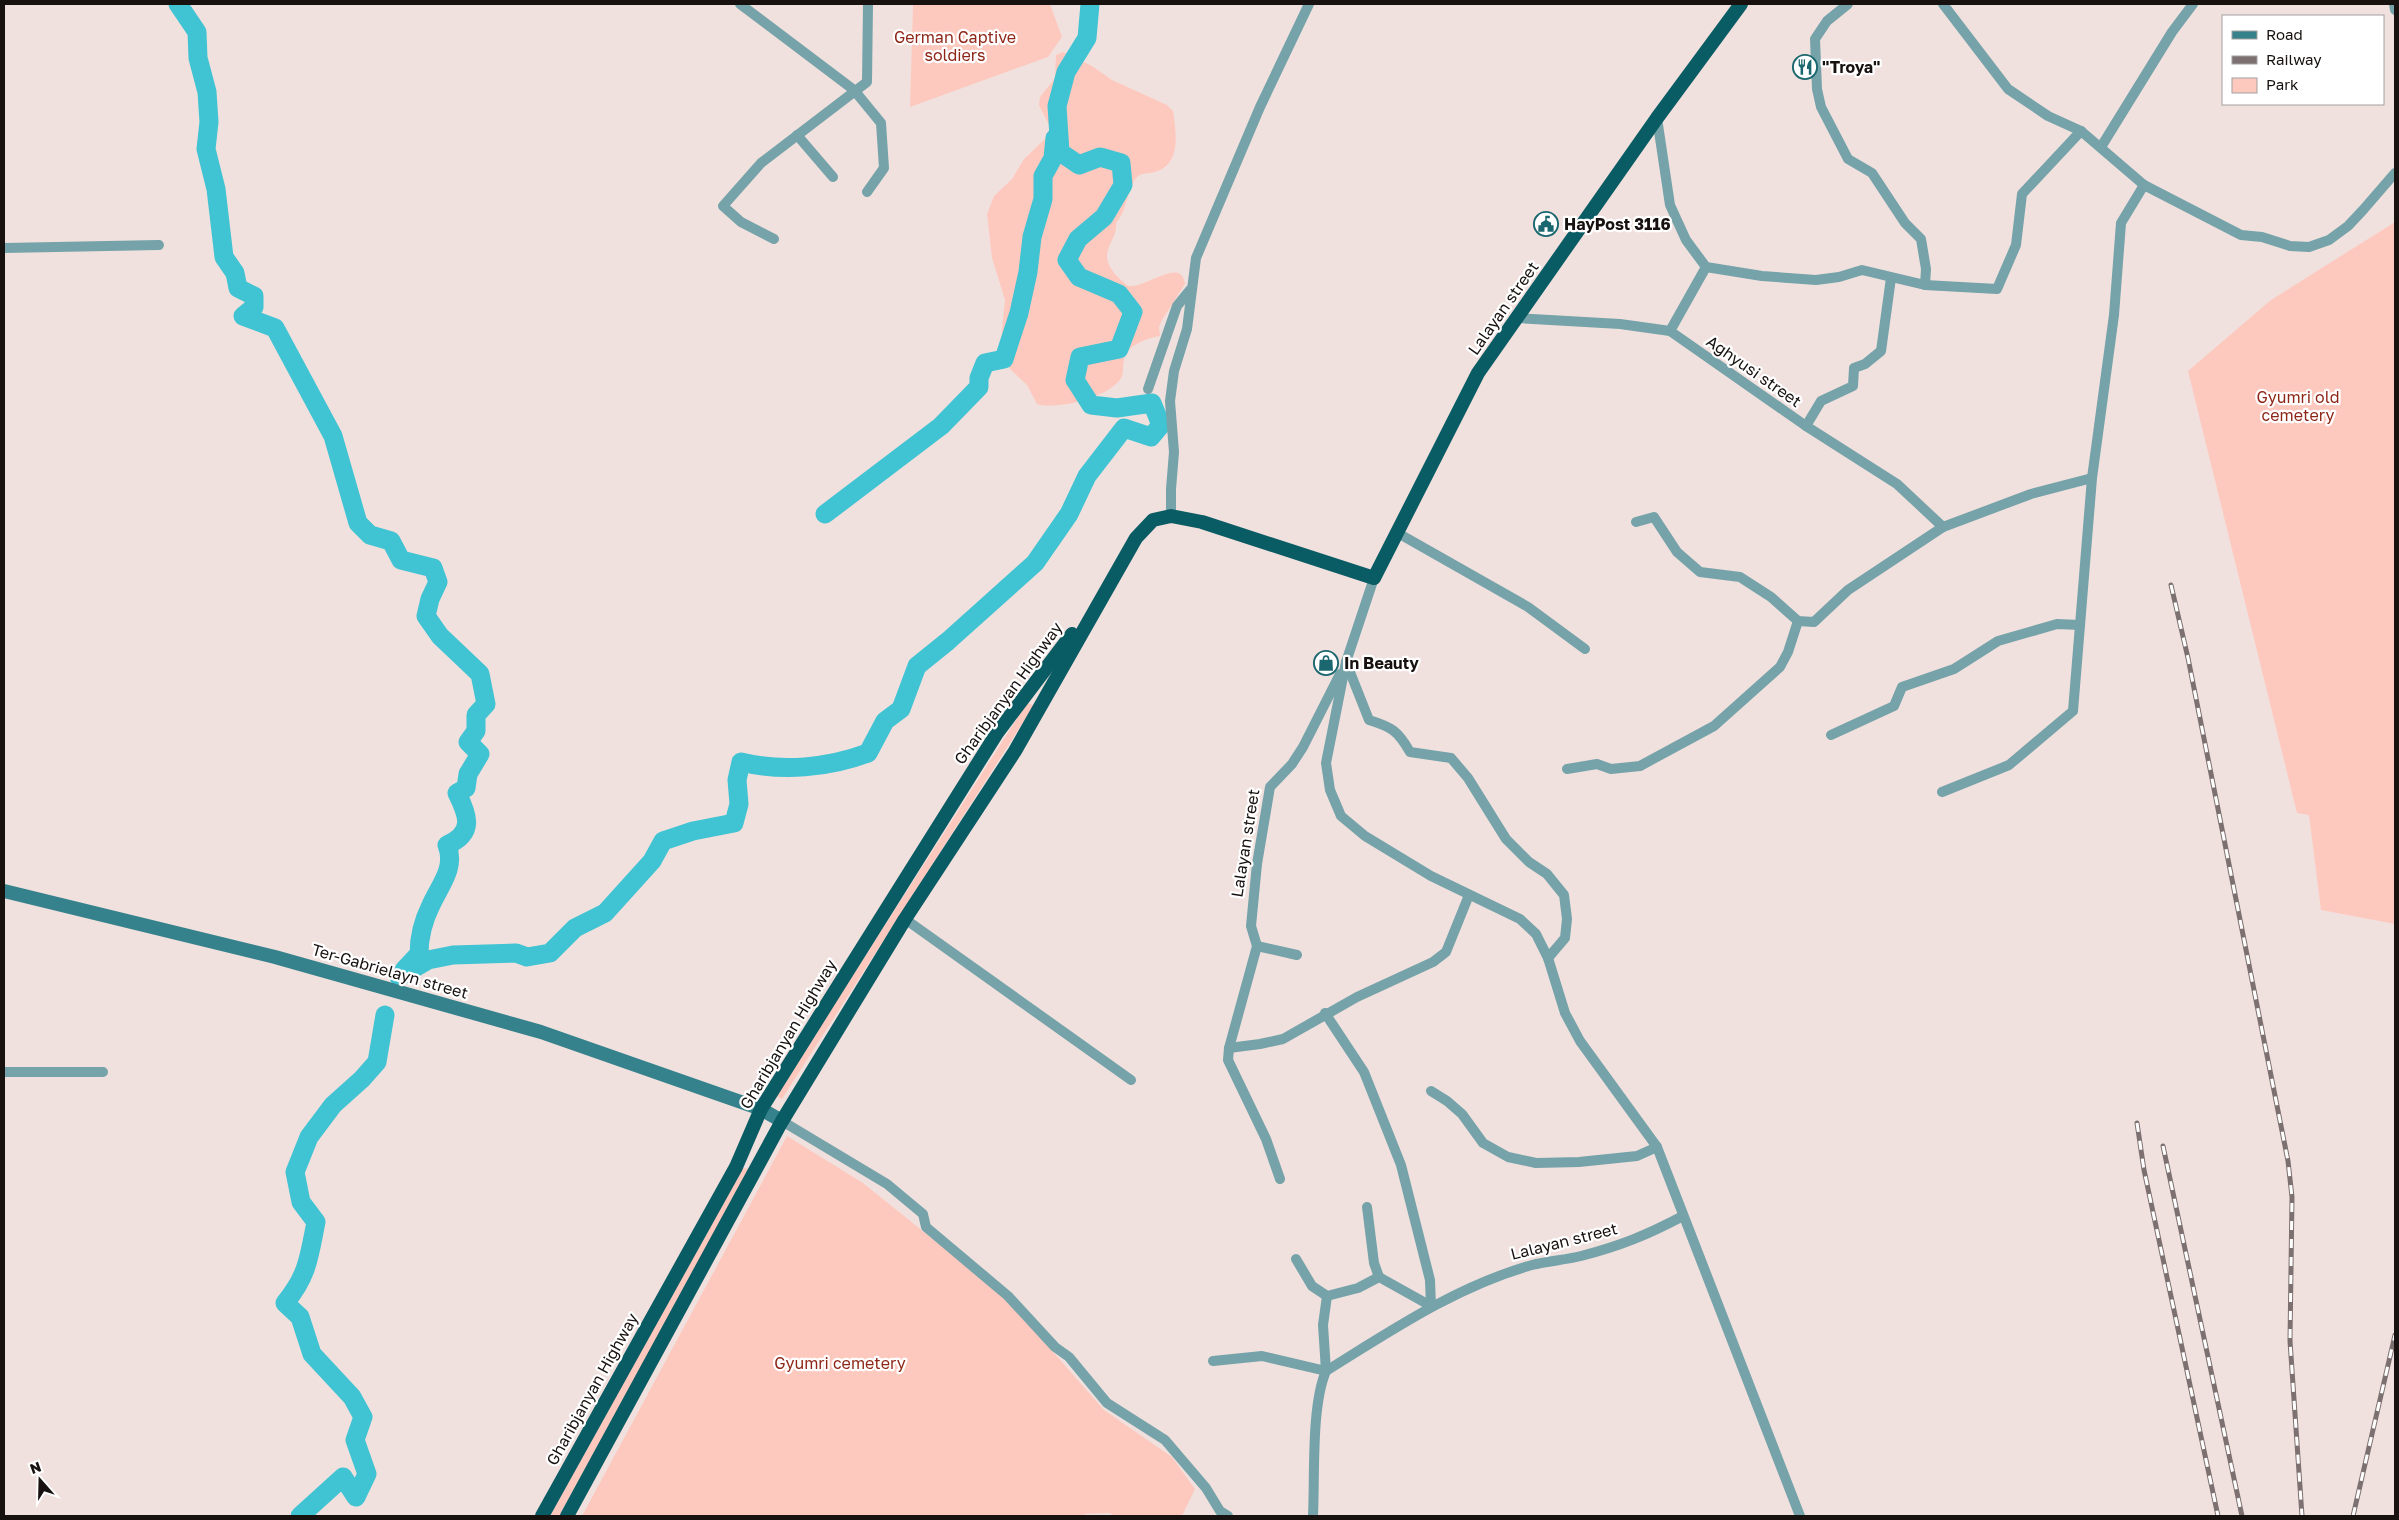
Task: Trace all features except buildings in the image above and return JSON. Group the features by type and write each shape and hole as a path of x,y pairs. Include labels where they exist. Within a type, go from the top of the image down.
{"highway":[{"name":"Lalayan street","path":"1374,578 1478,373 1656,118 1741,4"},
{"path":"1171,516 1202,522 1374,578"},
{"name":"Gharibjanyan Highway","path":"566,1516 782,1121 905,919 1015,751 1102,594 1136,538 1153,520 1171,516"},
{"name":"Gharibjanyan Highway","path":"542,1516 736,1167 761,1109 997,733 1102,594"}],"main road":[{"name":"Ter-Gabrielayn street","path":"4,891 275,957 540,1032 761,1109 782,1121"}],"street":[{"path":"740,4 854,90 881,123 884,168 867,192"},
{"path":"774,239 741,222 722,206 761,163 854,90 867,82 868,4"},
{"path":"1171,516 1174,452 1170,400 1174,371 1187,329 1190,289 1196,258 1260,107 1309,4"},
{"path":"1848,4 1826,21 1815,39 1821,107 1848,159 1872,174 1905,223 1921,240 1926,269 1925,285"},
{"path":"1943,4 2008,89 2048,116 2081,131 2144,185 2241,235 2262,237 2290,246 2309,247 2329,240 2358,216 2395,173"},
{"path":"2101,147 2172,32 2193,4"},
{"path":"2394,4 2395,10"},
{"path":"1656,118 1670,205 1686,240 1706,267 1762,276 1816,280 1839,277 1862,270 1925,285 1997,289 2016,245 2022,194 2081,131"},
{"path":"797,136 833,177"},
{"path":"1942,792 2009,765 2073,711 2092,478 2114,315 2121,223 2144,185"},
{"path":"4,248 159,245"},
{"path":"1670,331 1706,267"},
{"path":"1806,426 1821,401 1852,386 1854,368 1865,364 1881,350 1891,278"},
{"path":"1148,389 1177,306 1190,289"},
{"name":"Aghyusi street","path":"1516,318 1620,324 1670,331 1806,426 1897,484 1943,527"},
{"path":"1636,522 1654,517 1677,552 1700,572 1740,577 1772,597 1798,621 1814,622 1848,590 1943,527 2031,494 2092,478"},
{"path":"1396,532 1528,607 1586,649"},
{"name":"Lalayan street","path":"1326,1371 1431,1306 1487,1281 1532,1265 1579,1256 1631,1242 1683,1216 1657,1147 1580,1041 1565,1013 1548,958 1536,934 1520,919 1431,876 1365,836 1341,816 1330,790 1326,763 1346,662 1374,578"},
{"path":"1567,769 1597,764 1612,769 1640,766 1714,726 1780,667 1788,652 1798,621"},
{"path":"1831,735 1894,706 1902,687 1954,669 1998,641 2057,624 2080,625"},
{"path":"1346,662 1369,720 1388,726 1400,734 1410,752 1451,758 1468,778 1506,839 1529,862 1548,874 1564,895 1567,919 1565,938 1548,958"},
{"name":"Lalayan street","path":"1280,1179 1266,1139 1228,1060 1229,1048 1257,946 1251,926 1257,864 1270,787 1292,764 1303,747 1346,662"},
{"path":"1229,1048 1260,1044 1283,1038 1325,1013 1433,962 1446,952 1468,895"},
{"path":"905,919 1131,1080"},
{"path":"1257,946 1297,954"},
{"path":"1325,1013 1364,1072 1401,1165 1430,1280 1431,1306"},
{"path":"4,1072 103,1072"},
{"path":"1431,1091 1462,1114 1483,1143 1508,1157 1536,1163 1579,1162 1636,1156 1657,1147"},
{"path":"782,1121 872,1173 923,1214 926,1228 1008,1296 1055,1347 1069,1357 1107,1403 1166,1440 1206,1488 1220,1511 1228,1516"},
{"path":"1367,1207 1374,1263 1379,1277 1431,1306"},
{"path":"1683,1216 1800,1516"},
{"path":"1296,1259 1312,1286 1327,1296 1358,1288 1379,1277"},
{"path":"1313,1516 1318,1403 1326,1371 1323,1325 1327,1296"},
{"path":"1213,1361 1262,1356 1326,1371"}],"green space":[{"name":"German Captive soldiers","path":"913,4 1050,4 1062,37 1048,57 910,107"},
{"path":"1063,52 1092,66 1112,80 1167,105 1173,111 1176,137 1170,162 1164,168 1155,172 1141,174 1133,182 1123,212 1116,223 1115,234 1109,246 1107,256 1112,271 1128,286 1145,283 1170,273 1177,273 1182,276 1185,284 1162,320 1159,327 1160,336 1138,343 1129,350 1124,360 1122,376 1119,381 1103,393 1080,401 1068,404 1046,405 1037,404 1027,385 1011,370 1004,359 1001,340 1005,300 992,258 987,214 994,196 1012,179 1024,159 1046,138 1049,132 1049,125 1039,105 1040,97 1055,78 1056,55"},
{"name":"Gyumri old cemetery","path":"2395,222 2395,924 2321,910 2309,815 2297,813 2188,371 2271,300"},
{"path":"1027,703 1033,705 1031,710 782,1099 776,1096"},
{"name":"Gyumri cemetery","path":"787,1136 863,1183 1005,1297 1104,1410 1172,1457 1195,1489 1182,1516 1115,1516 1109,1513 1085,1514 1084,1516 582,1516"},
{"path":"743,1168 750,1169 559,1516 550,1516"}],"waterway":[{"path":"178,4 197,32 198,58 207,92 209,122 206,149 216,189 224,257 235,273 238,288 254,296 254,307 243,316 275,328 333,436 358,523 370,535 391,541 401,560 433,568 438,582 430,599 426,616 440,636 480,674 486,704 476,715 476,731 468,742 480,754 468,774 466,788 457,793 464,809 467,823 462,835 447,845 450,861 446,876 426,917 421,935 419,954 404,970"},
{"path":"399,977 428,960 453,955 516,953 527,957 550,953 575,928 605,913 652,861 663,841 693,831 734,823 739,804 737,780 741,762 773,767 805,767 837,762 868,753 885,721 901,709 917,666 948,641 1035,563 1069,514 1087,476 1124,428 1151,437 1161,425 1152,403 1117,408 1091,405 1075,380 1080,357 1119,349 1133,312 1119,294 1079,277 1067,260 1078,239 1104,217 1123,185 1121,163 1100,157 1079,165 1060,152 1057,106 1066,72 1087,38 1090,4"},
{"path":"825,514 941,426 979,387 979,378 985,363 1004,359 1019,313 1028,272 1032,237 1043,199 1043,176 1053,158 1055,138"},
{"path":"300,1516 343,1477 356,1497 367,1474 355,1440 363,1417 352,1397 312,1354 300,1317 285,1303 293,1293 303,1274 316,1222 301,1202 295,1172 309,1137 333,1105 362,1079 377,1062 385,1015"}],"railway":[{"path":"2171,585 2188,658 2288,1161 2292,1197 2290,1341 2302,1516"},
{"path":"2137,1123 2144,1170 2218,1516"},
{"path":"2163,1146 2242,1516"},
{"path":"2353,1516 2395,1335"}],"place":[{"name":"\"Troya\"","path":"1805,67"},
{"name":"HayPost 3116","path":"1546,224"},
{"name":"In Beauty","path":"1326,663"}]}
